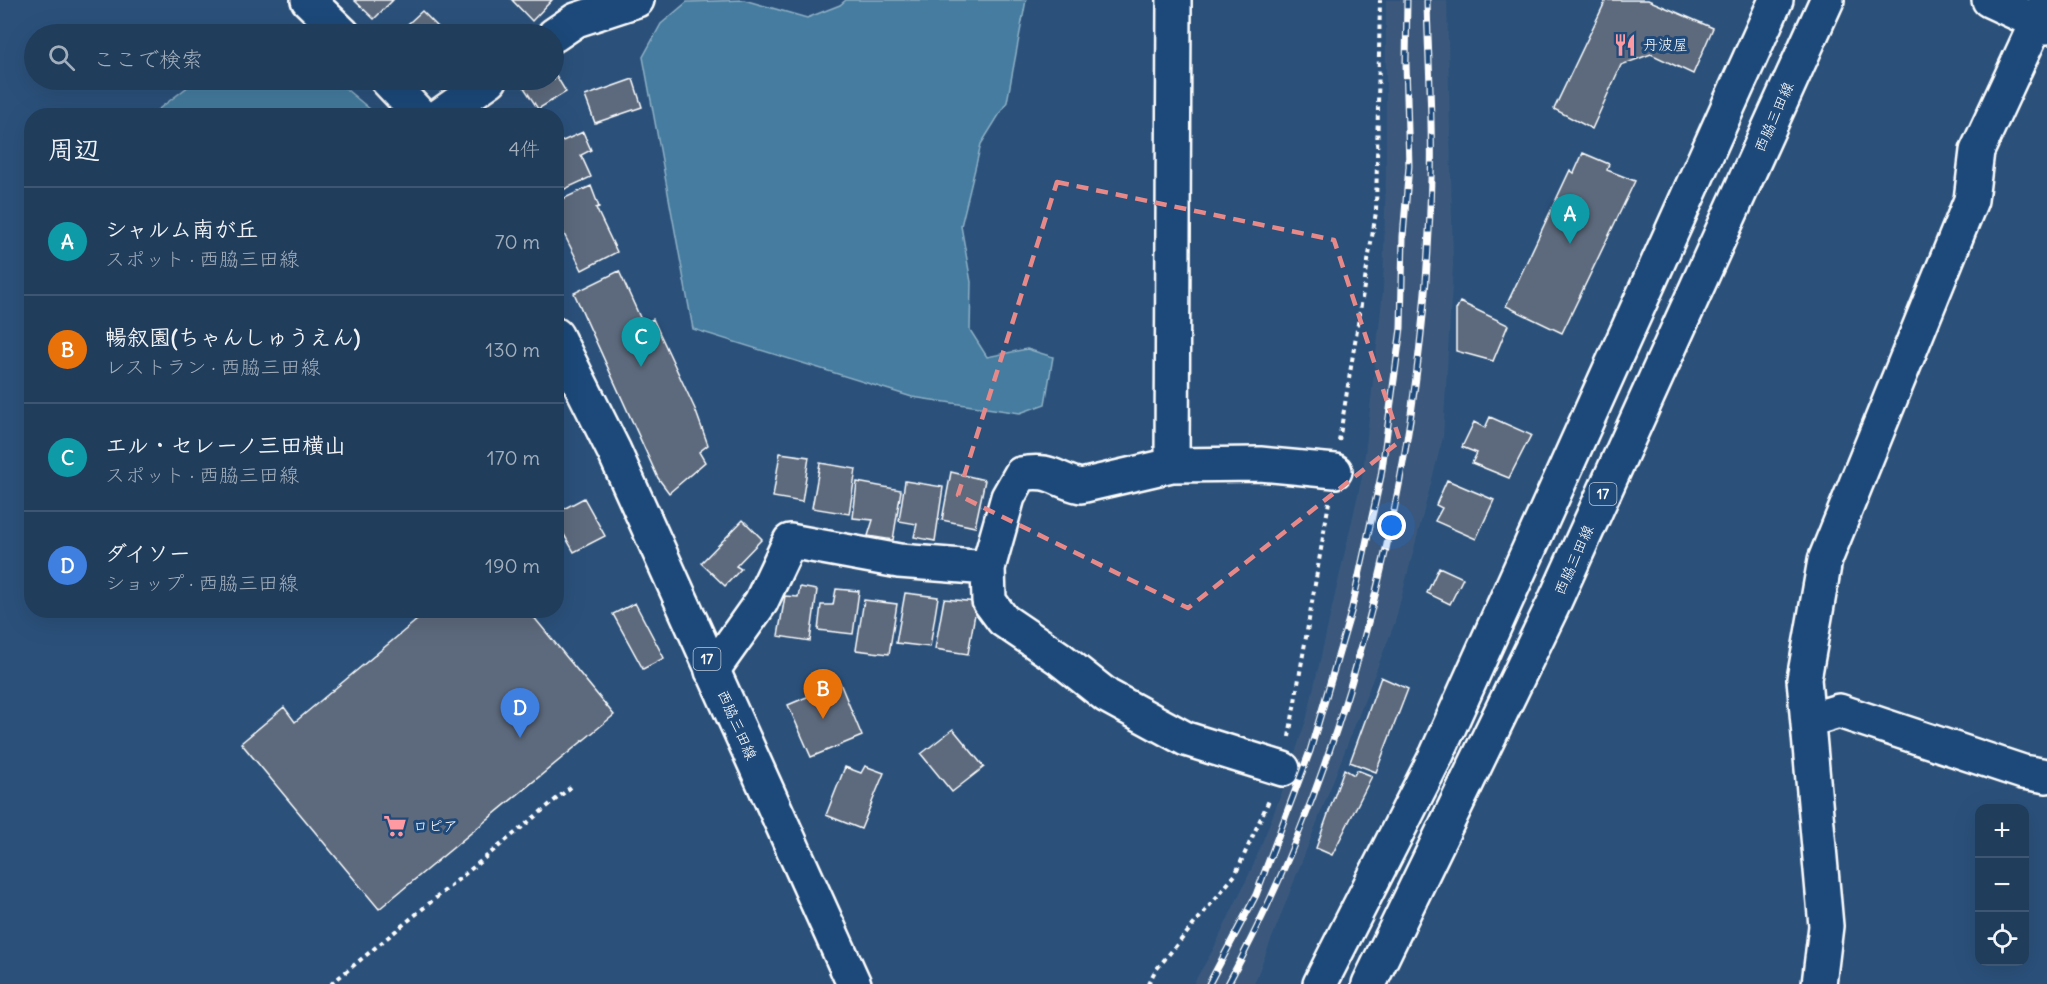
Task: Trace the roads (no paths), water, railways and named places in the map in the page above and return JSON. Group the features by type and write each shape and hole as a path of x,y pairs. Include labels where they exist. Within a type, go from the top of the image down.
{"street":[{"path":"308,0 333,24"},
{"path":"564,28 576,20 637,0"},
{"path":"1172,465 1174,0"},
{"path":"1320,984 1437,754 1776,0"},
{"name":"西脇三田線","path":"1369,984 1553,605 1827,0"},
{"path":"1819,984 1826,926 1816,835 1809,720 1804,679 1825,560 1971,200 1977,151 2044,17 1989,0"},
{"path":"396,90 413,108"},
{"path":"450,108 476,90"},
{"name":"西脇三田線","path":"564,351 614,451 854,984"},
{"path":"1283,769 1186,739 1107,696 1059,658 1003,620 989,602 988,568 1008,497 1021,474 1034,471 1051,473 1068,483 1082,486 1172,465 1260,464 1335,471"},
{"path":"712,671 761,602 790,541 899,561 988,568"},
{"path":"1809,720 1839,711 2023,772 2047,776"}],"railway":[{"path":"1209,984 1256,895 1310,751 1351,612 1381,476 1401,328 1403,236 1409,166 1407,0"},
{"path":"1228,984 1274,892 1313,795 1347,695 1376,593 1398,489 1415,385 1426,281 1431,179 1427,0"}],"place":[{"name":"丹波屋","path":"1625,45"},
{"name":"シャルム南が丘","path":"1570,244"},
{"name":"エル・セレーノ三田横山","path":"641,367"},
{"name":"暢叙園(ちゃんしゅうえん)","path":"823,719"},
{"name":"ダイソー","path":"520,738"},
{"name":"ロピア","path":"395,826"}]}
